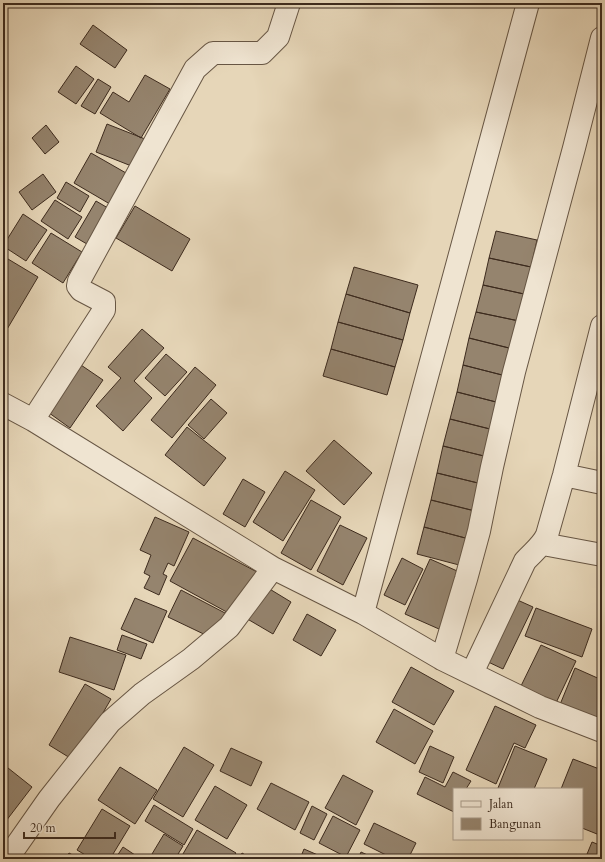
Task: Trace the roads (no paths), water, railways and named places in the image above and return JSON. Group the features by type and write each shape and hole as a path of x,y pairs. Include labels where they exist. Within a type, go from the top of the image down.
{"street":[{"path":"33,420 104,310 104,302 81,290 78,286 79,281 196,69 213,53 262,53 278,37 289,3"},
{"path":"363,614 528,3"},
{"path":"442,659 479,531 514,372 602,38"},
{"path":"472,673 526,562 534,551 543,544 547,536 564,476 602,326"},
{"path":"3,404 33,420 273,568 363,614 442,659 540,707 602,731"},
{"path":"564,476 602,483"},
{"path":"543,544 602,555"},
{"path":"7,859 49,799 110,722 142,694 192,659 229,627 273,568"}]}
